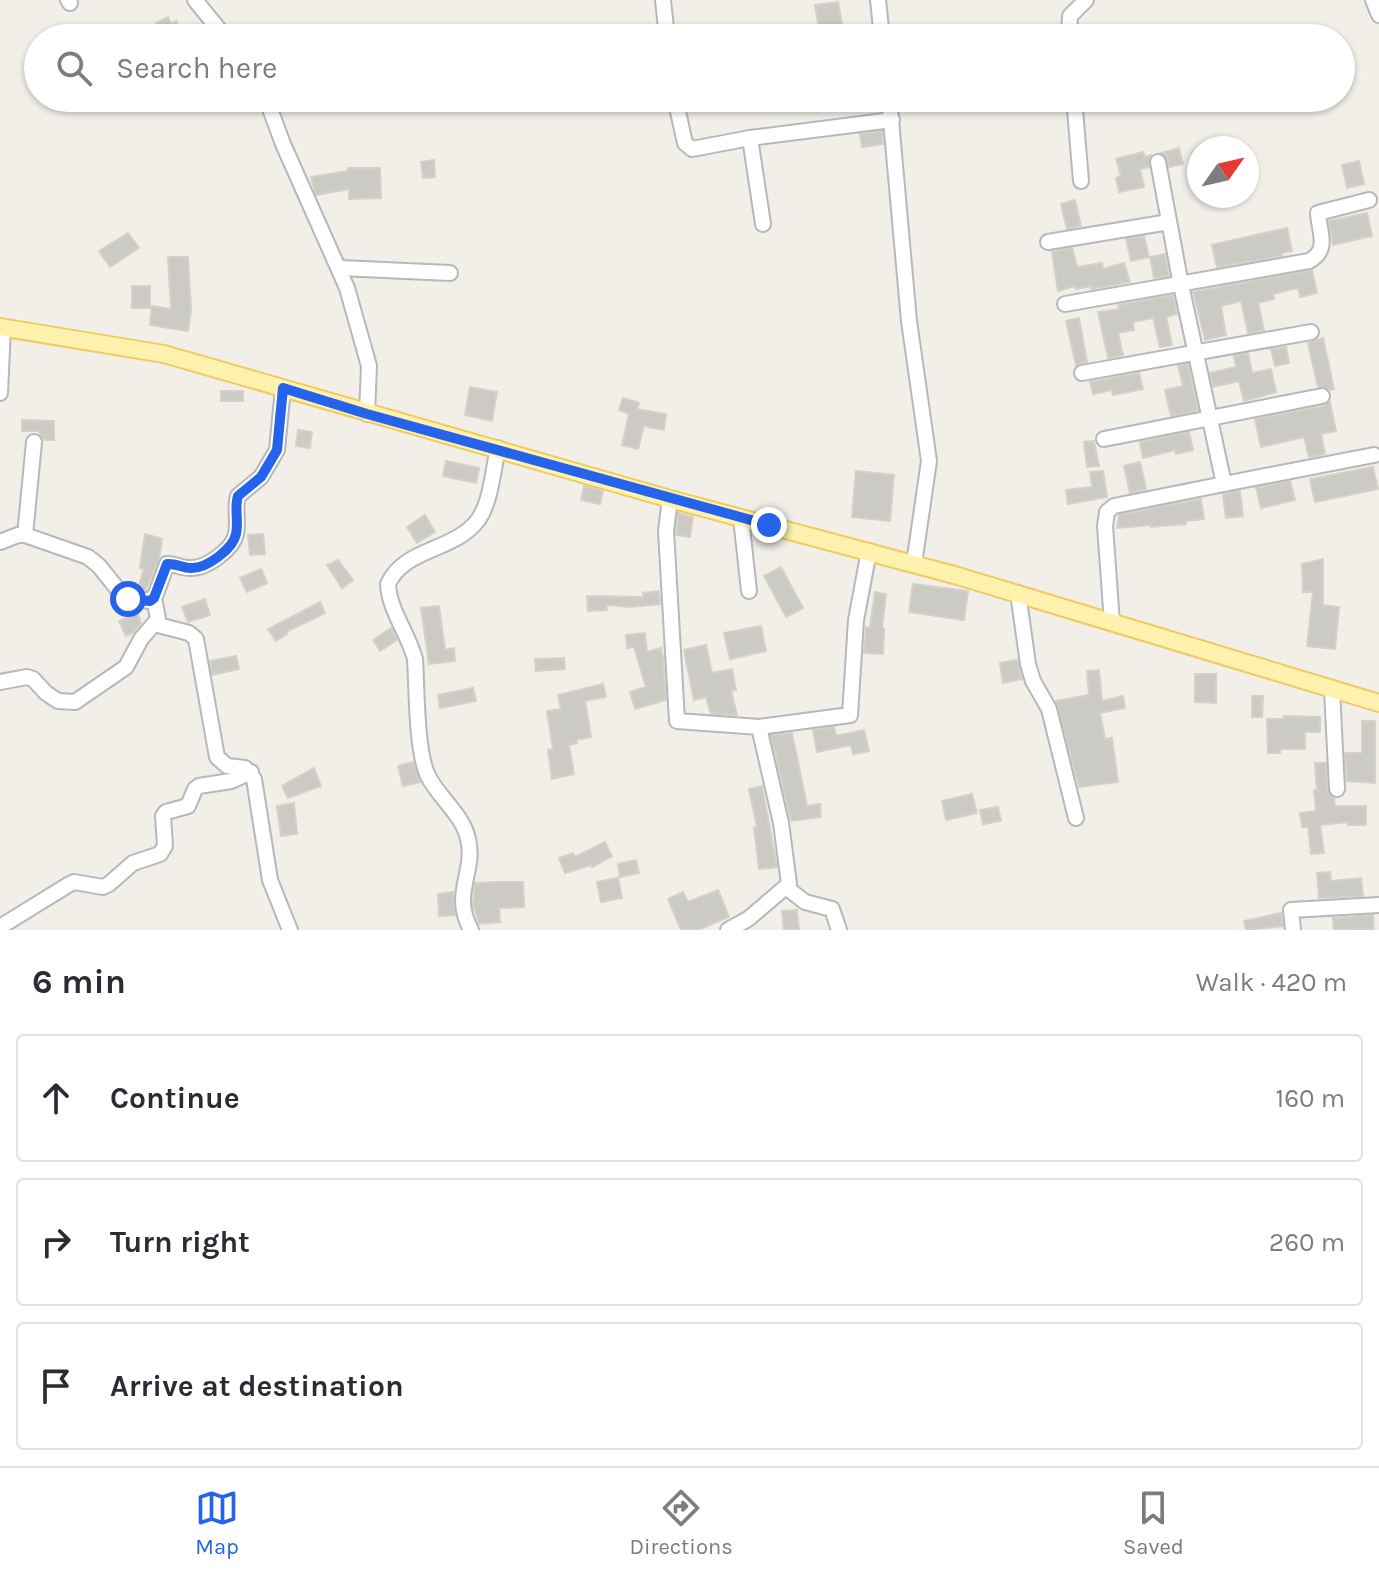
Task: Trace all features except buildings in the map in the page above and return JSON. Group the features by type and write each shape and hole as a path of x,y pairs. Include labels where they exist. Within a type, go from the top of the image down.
{"main road":[{"path":"2,327 164,354 670,499 1018,593 1379,703"}],"street":[{"path":"195,0 215,24"},
{"path":"663,0 666,24"},
{"path":"878,0 881,24"},
{"path":"1070,24 1070,16 1086,0"},
{"path":"1373,0 1379,15"},
{"path":"271,112 340,268 369,366 371,380 367,414"},
{"path":"678,112 685,143 692,149 750,138 892,120"},
{"path":"891,112 909,321 929,461 914,564"},
{"path":"1075,112 1081,181"},
{"path":"750,138 763,224"},
{"path":"1158,162 1224,484"},
{"path":"1065,304 1309,261 1322,248 1318,213 1369,200"},
{"path":"1048,242 1169,222"},
{"path":"340,268 450,273"},
{"path":"0,393 2,327"},
{"path":"1082,373 1311,332"},
{"path":"0,682 27,677 58,701 75,702 126,667 141,639 154,624 158,612 154,598 167,564 191,569 200,567 232,543 236,534 238,496 261,477 277,450 283,388"},
{"path":"1104,439 1322,396"},
{"path":"25,535 34,442"},
{"path":"471,930 465,919 462,887 469,843 461,822 425,769 415,659 411,641 392,605 388,584 402,565 443,545 468,530 479,519 498,448"},
{"path":"1112,623 1105,526 1107,512 1114,506 1374,455"},
{"path":"670,499 666,531 677,721 759,727 850,715 856,620 869,551"},
{"path":"741,518 749,591"},
{"path":"0,542 25,535 88,557 124,597 150,601 154,598"},
{"path":"1018,593 1028,664 1033,681 1049,709 1076,818"},
{"path":"154,624 189,633 196,639 217,757 227,766 237,765 251,772 258,789 270,880 290,930"},
{"path":"1332,690 1337,789"},
{"path":"728,930 748,919 787,888 790,876 759,727"},
{"path":"0,927 74,882 103,887 133,863 160,854 165,846 163,816 166,812 188,806 199,786 231,781 251,772"},
{"path":"787,888 805,902 832,909 839,930"},
{"path":"1293,930 1291,910 1379,905"}],"route":[{"path":"128,599 150,601 154,598 167,564 191,569 200,567 232,543 236,534 238,496 261,477 277,450 283,388 769,525"}]}
